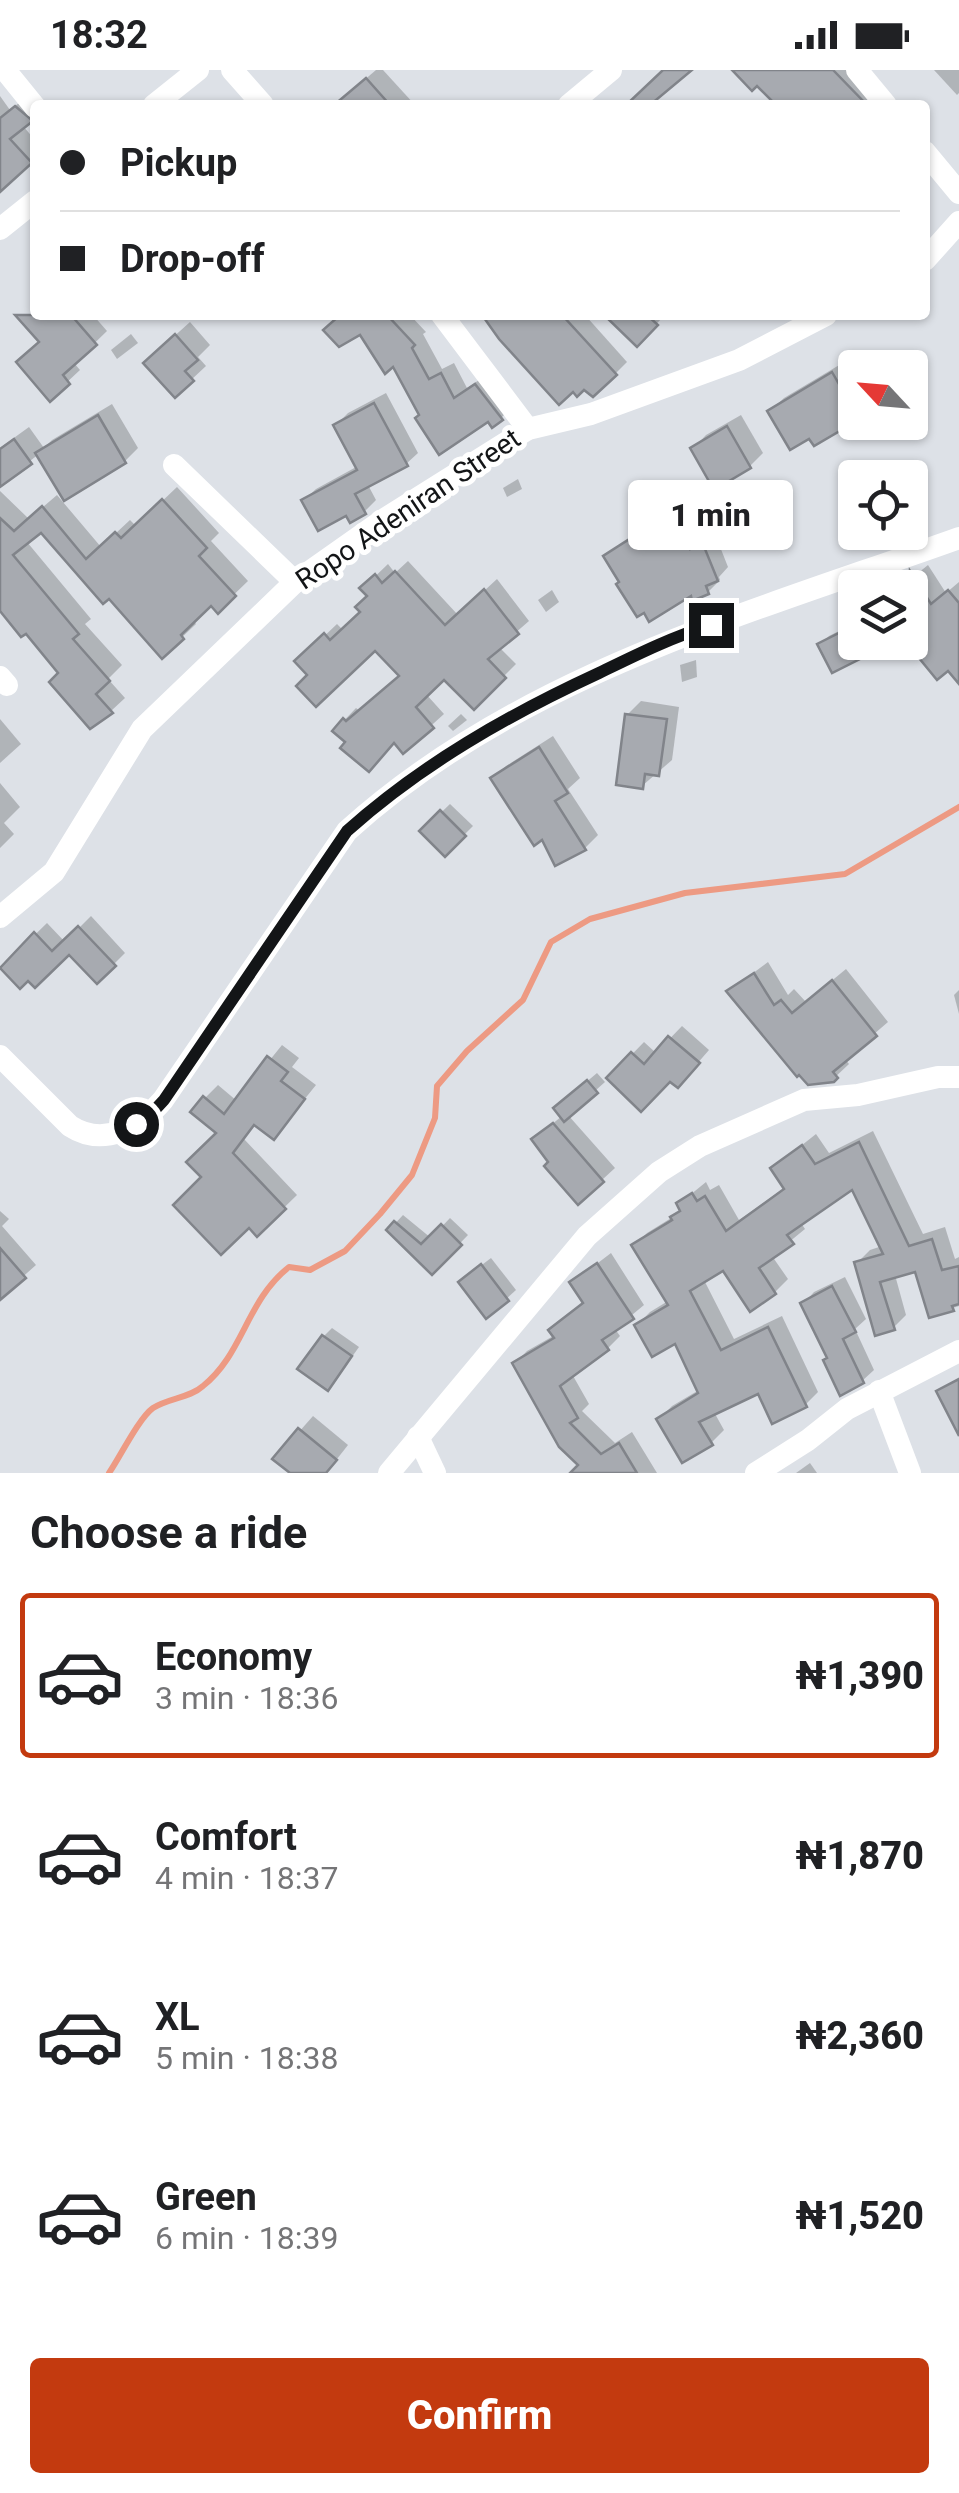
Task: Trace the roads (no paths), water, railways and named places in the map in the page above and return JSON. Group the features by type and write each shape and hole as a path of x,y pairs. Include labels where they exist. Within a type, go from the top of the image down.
{"street":[{"path":"5,70 30,101"},
{"path":"160,100 198,70"},
{"path":"232,70 259,100"},
{"path":"576,100 611,70"},
{"path":"857,70 882,100"},
{"path":"930,158 959,193"},
{"path":"0,230 30,205"},
{"path":"930,254 959,222"},
{"path":"446,320 528,429"},
{"name":"Ropo Adeniran Street","path":"0,917 54,872 142,728 295,582 382,520 528,429 590,414 739,360 816,320"},
{"path":"174,466 295,582"},
{"path":"0,1056 83,1135 95,1138 136,1124 164,1100 347,831 384,797 521,709 681,634 959,538"},
{"path":"388,1473 586,1236 659,1172 700,1146 804,1100 858,1094 952,1074"},
{"path":"756,1473 847,1409 959,1351"},
{"path":"875,1393 910,1473"},
{"path":"418,1437 435,1473"}],"waterway":[{"path":"109,1473 153,1408 198,1390 217,1373 263,1295 289,1267 310,1270 345,1251 380,1214 412,1175 435,1118 437,1086 467,1051 523,1000 551,942 590,919 685,893 845,874 959,807"}]}
